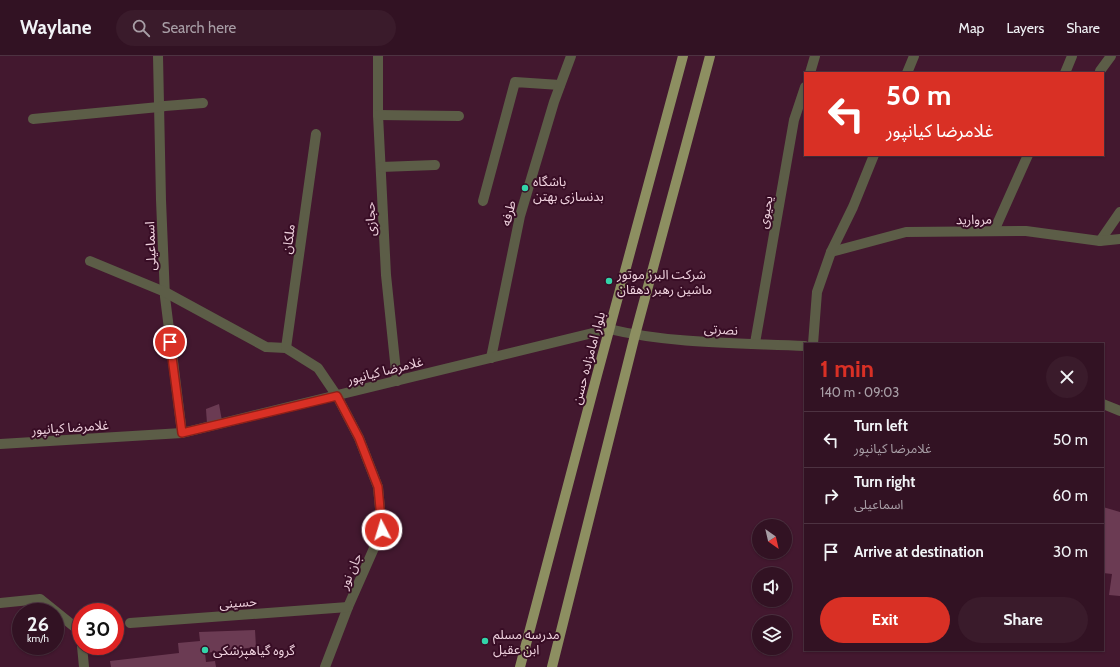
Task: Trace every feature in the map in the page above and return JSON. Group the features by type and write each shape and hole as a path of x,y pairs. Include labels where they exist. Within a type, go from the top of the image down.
{"main road":[{"name":"بلوار امامزاده حسن","path":"520,667 609,329 684,56"},
{"path":"552,667 635,336 710,56"}],"street":[{"name":"اسماعیلی","path":"158,56 161,200 165,292 182,433"},
{"name":"حجازی","path":"378,56 378,115 386,275 397,381"},
{"name":"طرفه","path":"491,358 520,216 554,102 571,56"},
{"path":"810,72 815,56"},
{"path":"907,72 914,56"},
{"path":"1065,72 1072,56"},
{"path":"1100,71 1111,56"},
{"path":"483,201 515,82 560,85"},
{"name":"یحیوی","path":"755,344 794,120 804,90"},
{"path":"33,119 202,103"},
{"path":"378,115 459,116"},
{"name":"ملکان","path":"286,348 316,134"},
{"path":"813,343 817,292 831,252 874,156"},
{"path":"994,231 1028,156"},
{"path":"381,167 436,165"},
{"path":"1100,241 1120,212"},
{"name":"مروارید","path":"831,252 906,232 1026,231 1100,241 1120,239"},
{"path":"90,260 165,292 266,347 286,348"},
{"name":"نصرتی","path":"609,329 635,336 712,342 804,346"},
{"name":"غلامرضا کیانپور","path":"0,444 182,433 609,329"},
{"name":"جان نور","path":"286,348 318,368 337,396 359,438 378,487 382,530 348,607 324,667"},
{"path":"1104,404 1120,411"},
{"path":"0,603 40,599 72,625"},
{"name":"حسینی","path":"130,623 348,607"},
{"path":"83,655 84,667"}],"building":[{"path":"219,404 222,421 207,424 206,409"},
{"path":"1104,507 1120,512 1120,596 1109,595 1112,574 1104,573"},
{"name":"گروه گیاهپزشکی","path":"255,630 256,647 205,653 206,662 215,661 216,667 111,667 110,661 179,653 178,643 200,641 199,632"}],"place":[{"name":"باشگاه بدنسازی بهتن","path":"525,188"},
{"name":"شرکت البرز موتور ماشین رهبر دهقان","path":"609,281"},
{"name":"مدرسه مسلم ابن عقیل","path":"485,641"},
{"name":"گروه گیاهپزشکی","path":"205,650"}],"route":[{"path":"170,342 182,433 337,396 359,438 378,487 382,530"}]}
